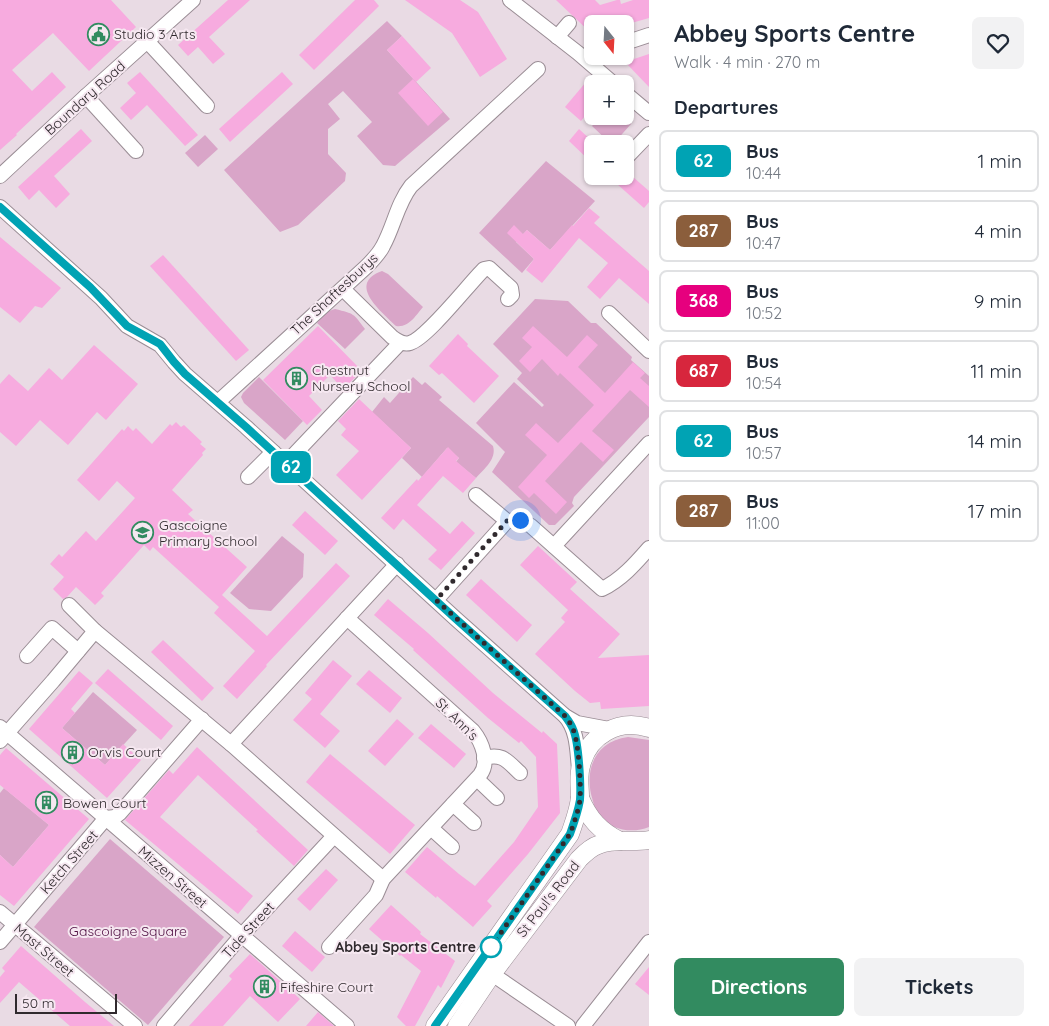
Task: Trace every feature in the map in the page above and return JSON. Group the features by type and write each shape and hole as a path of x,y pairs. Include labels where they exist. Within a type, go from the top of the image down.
{"main road":[{"name":"St Paul's Road","path":"436,1026 570,834 577,816 580,798 582,761 588,748 609,729 621,725 634,724 648,726"},
{"name":"St Paul's Road","path":"580,798 589,816 599,828 620,841"},
{"name":"St Paul's Road","path":"457,1026 492,974 579,859 595,845 606,842 649,840"},
{"path":"469,977 482,969 492,974"}],"street":[{"name":"Boundary Road","path":"0,176 192,0"},
{"path":"510,0 527,5 558,36 584,54"},
{"path":"558,36 569,23"},
{"path":"634,40 649,35"},
{"path":"147,41 206,106"},
{"path":"598,65 607,75"},
{"name":"The Shaftesburys","path":"218,402 378,255 384,245 404,194 538,69"},
{"path":"86,96 136,151"},
{"path":"634,100 649,113"},
{"path":"634,150 649,134"},
{"path":"0,206 90,287 127,326 160,344 174,362 565,716 577,723 609,729"},
{"path":"343,289 392,337 400,343 409,344 429,330 484,269 489,268 511,288 512,295 508,299"},
{"path":"609,314 649,352"},
{"path":"286,463 400,343"},
{"path":"554,546 649,443"},
{"path":"248,477 273,452"},
{"path":"476,495 507,521"},
{"path":"436,600 507,521 520,520 531,526 602,589 628,572 649,548"},
{"path":"231,744 397,564"},
{"path":"68,605 95,631 231,744 383,879"},
{"name":"St. Ann's","path":"329,947 376,895 383,879 477,779 484,767 484,755 479,740 473,731 347,618"},
{"path":"27,656 52,628 78,652"},
{"path":"2,734 53,681 95,631"},
{"path":"565,716 575,735 580,774"},
{"name":"Ketch Street","path":"0,942 106,818 114,817 120,813 202,719"},
{"name":"Mizzen Street","path":"2,734 106,818 347,1026"},
{"path":"484,755 504,758 520,773"},
{"path":"477,779 498,798"},
{"path":"453,804 474,823"},
{"path":"431,828 452,847"},
{"name":"Tide Street","path":"164,1026 241,936 334,836"},
{"name":"Mast Street","path":"0,912 135,1026"},
{"path":"584,1026 649,942"},
{"path":"492,974 568,1026"}],"green space":[{"path":"387,21 402,36 387,50 450,119 395,166 383,165 357,136 372,122 343,91 328,104 340,119 328,129 328,154 346,173 345,181 298,225 280,232 224,170"},
{"path":"630,125 621,135 602,135 592,126"},
{"path":"205,135 218,149 198,167 185,153"},
{"path":"546,161 595,201 550,250 527,230 516,242 534,259 522,273 479,233"},
{"path":"382,271 388,274 423,307 405,325 396,326 370,298 367,283 372,277"},
{"path":"535,299 568,301 591,323 596,323 649,376 649,417 574,497 572,503 574,506 555,525 549,525 492,472 505,452 476,423 514,382 542,407 544,405 517,379 522,373 493,344"},
{"path":"335,309 353,315 365,329 345,349 317,323 326,312"},
{"path":"259,377 303,421 285,440 244,403 241,397"},
{"path":"413,377 422,385 425,382 442,397 439,400 493,446 494,451 491,459 476,478 456,462 459,458 447,448 422,477 402,458 411,448 372,412 384,397 390,403"},
{"path":"282,536 304,554 303,577 271,611 249,609 230,593"},
{"path":"93,692 137,730 105,765 62,728"},
{"path":"628,737 649,740 649,827 636,830 622,829 609,825 599,816 593,802 590,783 592,764 596,756 609,744 618,739"},
{"path":"4,788 49,825 13,867 0,855 0,793"},
{"name":"Gascoigne Square","path":"110,839 224,937 148,1025 34,927"}],"building":[{"path":"0,0 111,0 136,27 89,71 53,33 12,70 32,91 52,72 66,87 0,150"},
{"path":"228,0 250,0 209,37 225,54 213,64 198,47 188,56 178,45"},
{"path":"355,0 374,0 379,6 314,70 299,55"},
{"path":"405,0 460,0 478,12 507,59 480,77 452,33"},
{"path":"556,0 595,0 600,5 617,0 620,0 621,4 633,0 649,0 649,18 634,22 634,15 584,15 584,26"},
{"path":"402,36 431,68 416,82 387,50"},
{"path":"649,54 649,87 628,65 634,65 634,59"},
{"path":"140,72 198,135 185,146 147,105 131,120 120,108 136,93 127,83"},
{"path":"282,72 293,84 230,142 219,129"},
{"path":"413,79 443,112 428,126 398,93"},
{"path":"584,84 584,117 581,121 565,107"},
{"path":"81,129 92,141 54,176 70,194 56,208 39,190 29,200 18,187"},
{"path":"579,129 586,135 584,155 569,141"},
{"path":"634,178 649,191 649,202 644,208 618,185 634,185"},
{"path":"589,208 600,217 594,223 649,271 649,304 619,278 600,299 587,287 608,263 579,238 542,283 526,270 534,259 507,233 514,225 523,234 527,230 550,250"},
{"path":"0,237 61,288 42,308 35,306 20,323 0,307"},
{"path":"163,255 249,350 236,361 150,266"},
{"name":"Chestnut Nursery School","path":"318,326 362,371 343,389 330,375 309,396 322,410 307,425 263,380"},
{"path":"533,326 567,357 587,335 598,345 578,367 605,393 633,362 645,373 640,378 649,386 649,407 630,390 592,431 614,450 603,462 581,442 545,481 567,502 556,514 534,493 529,498 518,487 547,455 525,435 536,423 558,443 594,405 560,373 558,376 542,359 530,372 519,361 532,347 522,338"},
{"path":"458,334 468,344 467,346 499,376 474,403 442,373 439,375 429,366"},
{"path":"94,345 138,384 106,420 97,412 68,445 40,420 16,446 0,432 0,384 9,374 28,391 49,368 62,380"},
{"path":"359,399 411,448 362,500 336,475 359,451 341,435 346,429 338,421"},
{"path":"176,422 181,427 184,425 202,442 200,444 206,449 202,453 203,455 172,490 193,510 188,514 247,567 222,595 267,636 336,563 350,576 266,665 237,699 223,686 255,651 214,613 219,607 153,547 150,551 144,545 101,593 104,596 95,605 76,587 63,599 53,589 64,577 50,564 59,554 62,557 86,531 96,541 135,498 117,481 99,501 77,480 122,429 124,431 128,426 133,431 136,428 152,444 170,424 172,426"},
{"path":"448,447 459,458 456,461 476,478 463,493 443,476 417,505 450,534 462,521 475,533 441,570 428,559 437,550 403,519 394,530 381,518 417,479 418,481"},
{"path":"305,511 338,541 325,555 292,525"},
{"path":"538,546 577,582 570,589 620,634 598,658 649,655 649,706 601,709 600,702 590,703 535,654 565,622 561,618 568,610 520,565"},
{"path":"481,579 532,625 517,642 466,595"},
{"path":"388,599 493,693 557,744 560,813 528,854 487,901 492,906 473,927 405,872 427,847 475,886 514,842 538,807 536,757 521,741 519,743 488,718 414,649 374,615"},
{"path":"163,640 214,688 202,701 151,652"},
{"path":"333,660 352,676 320,714 340,731 325,748 293,720 312,699 305,693"},
{"path":"108,669 173,726 161,740 95,683"},
{"path":"369,670 402,698 390,713 356,684"},
{"name":"Orvis Court","path":"79,671 93,683 71,709 75,713 62,728 105,765 123,744 141,760 107,798 29,729"},
{"path":"397,719 414,734 385,766 368,751"},
{"path":"431,724 466,754 454,768 418,738"},
{"path":"197,747 308,850 294,866 198,775 160,817 253,896 238,914 125,820 169,770 173,774"},
{"name":"Bowen Court","path":"6,748 89,819 14,906 0,895 0,855 13,867 49,825 0,785 0,755"},
{"path":"330,754 415,825 390,854 306,782"},
{"path":"326,869 338,880 310,911 297,899"},
{"path":"391,905 421,932 420,934 455,961 441,988 438,985 415,1026 406,1026 397,1017 421,971 400,956 369,929"},
{"path":"295,931 325,957 312,972 282,946"},
{"path":"21,946 114,1026 70,1026 19,982 0,1003 0,977 5,971 2,968"},
{"name":"Fifeshire Court","path":"250,954 300,999 278,1022 250,996 223,1026 189,1026 232,979 229,976"},
{"path":"649,967 649,995 635,984"},
{"path":"318,1012 334,1026 306,1026"}],"bus line":[{"name":"62","path":"0,207 90,287 127,326 160,344 185,374 565,716 573,728 580,774 580,798 577,816 570,834 435,1026"}],"place":[{"name":"Studio 3 Arts","path":"98,34"},
{"name":"Chestnut Nursery School","path":"296,378"},
{"name":"Gascoigne Primary School","path":"143,533"},
{"name":"Orvis Court","path":"72,752"},
{"name":"Bowen Court","path":"47,803"},
{"name":"Abbey Sports Centre","path":"491,947"},
{"name":"Fifeshire Court","path":"264,987"}],"route":[{"path":"491,947 570,834 577,816 580,798 577,745 573,728 569,721 436,600 507,521 520,520"}]}
